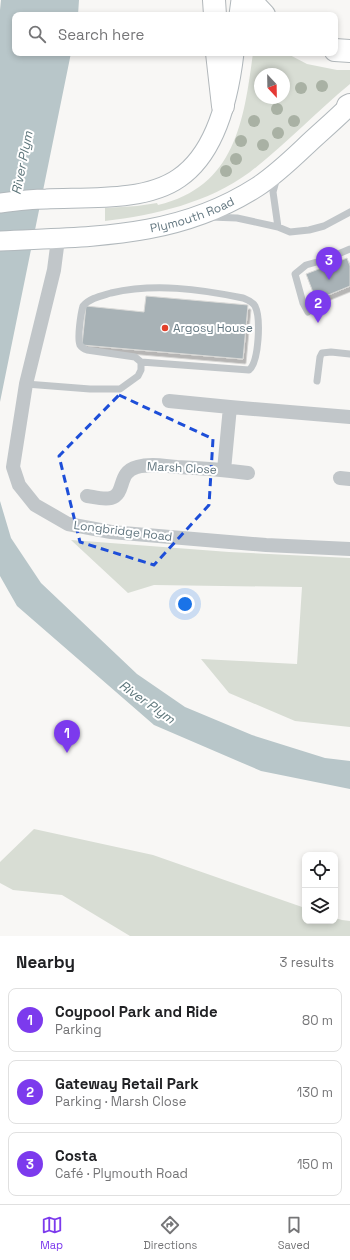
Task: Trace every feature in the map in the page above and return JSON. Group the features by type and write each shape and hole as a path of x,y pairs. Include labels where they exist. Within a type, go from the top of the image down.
{"main road":[{"path":"214,0 215,12"},
{"path":"239,12 241,0"},
{"path":"250,0 261,12"},
{"path":"338,50 350,51"},
{"path":"217,56 223,106"},
{"path":"0,203 44,198 119,197 163,186 173,181 193,167 205,152 215,130 223,106 232,71 234,56"},
{"name":"Plymouth Road","path":"0,241 105,236 141,231 196,217 234,200 279,171 350,106"}],"street":[{"name":"Longbridge Road","path":"58,239 54,270 26,384 12,467 19,485 35,505 68,524 111,532 266,545 350,549"},
{"path":"169,401 350,417"},
{"name":"Marsh Close","path":"224,470 230,407"},
{"name":"Marsh Close","path":"87,496 110,498 115,496 119,492 123,478 129,471 138,467 163,465 248,473"}],"lane":[{"path":"278,227 273,192 279,171"},
{"path":"196,217 237,218 278,227 290,232 309,230 324,226 350,212"},
{"path":"308,312 303,303 295,274 306,265 350,250"},
{"path":"147,288 180,288 243,298 250,300 256,307 259,321 258,338 254,365 249,370 141,362 135,357 102,353 82,348 79,342 79,335 82,310 85,304 101,296 119,292 147,288"},
{"path":"317,381 320,357 322,353 331,352 350,354"},
{"path":"26,384 90,389 120,389 138,376 141,370 141,362"}],"highlighted area":[{"path":"119,395 213,439 209,505 154,565 80,542 59,456"}],"shaded area":[{"path":"253,56 292,56 307,64 337,70 350,70 350,84 263,162 234,183 199,200 180,206 143,215 105,221 105,208 157,203 158,205 184,196 204,183 220,167 231,148 245,103"},
{"path":"71,540 229,552 350,558 350,727 295,721 229,693 201,659 297,664 302,587 154,585 128,593"},
{"path":"34,829 153,855 302,907 302,924 338,924 338,919 350,921 350,936 130,936 62,895 13,890 0,883 0,862"}],"water":[{"name":"River Plym","path":"1,0 79,0 78,12 12,12 12,56 70,56 0,402"},
{"name":"River Plym","path":"0,501 11,538 41,583 137,674 185,707 252,735 325,758 350,761 350,789 261,771 154,725 17,606 0,576"}],"building":[{"path":"347,258 350,266 350,286 316,300 306,274"},
{"name":"Argosy House","path":"146,296 248,305 243,359 82,345 86,306 144,312"}],"place":[{"name":"Costa","path":"329,280"},
{"name":"Gateway Retail Park","path":"318,323"},
{"name":"Argosy House","path":"165,328"},
{"name":"Coypool Park and Ride","path":"67,753"}]}
